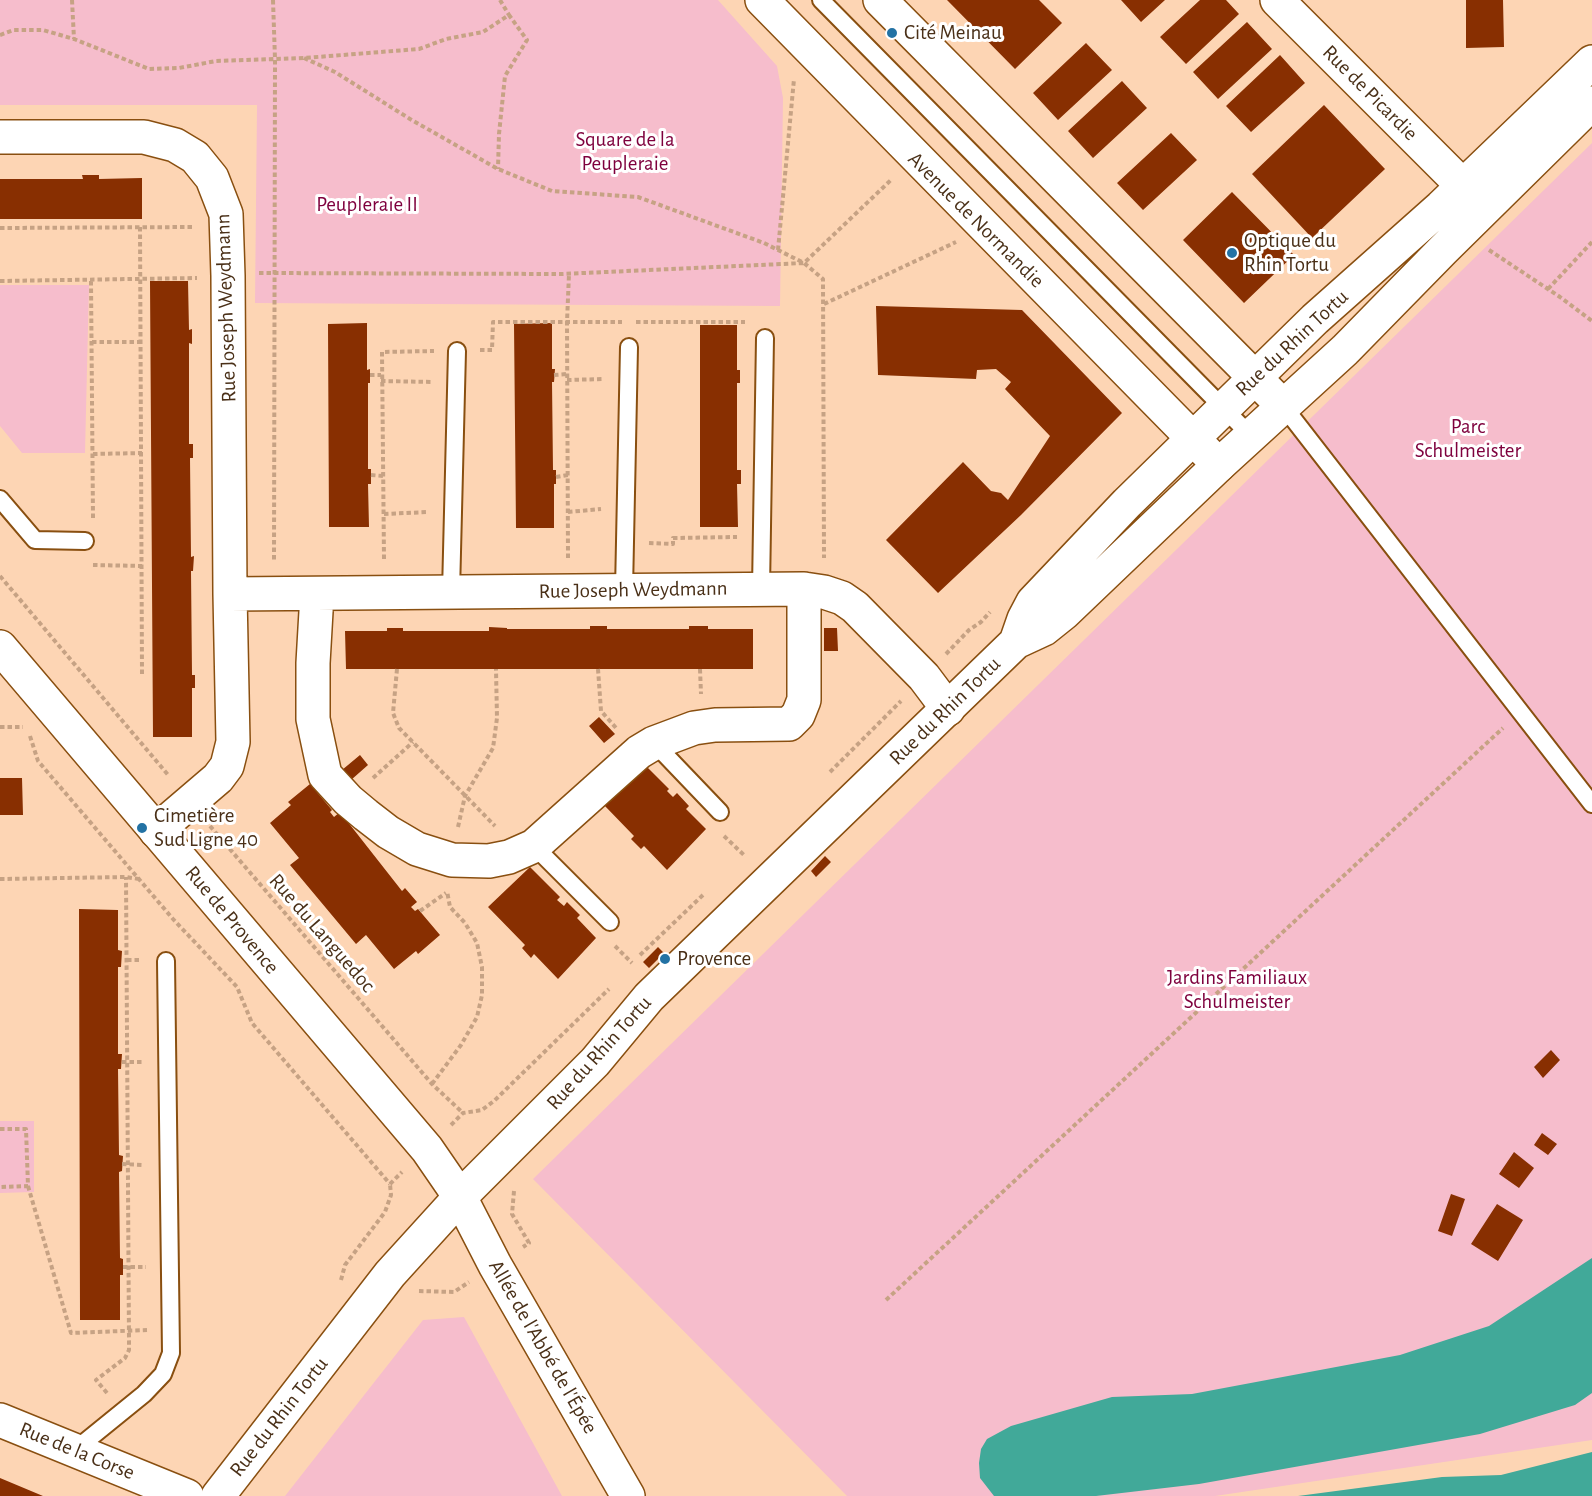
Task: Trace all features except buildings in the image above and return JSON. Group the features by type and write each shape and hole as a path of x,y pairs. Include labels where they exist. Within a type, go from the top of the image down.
{"street":[{"name":"Avenue de Normandie","path":"762,0 1219,465"},
{"path":"880,0 1284,407"},
{"name":"Rue de Picardie","path":"1277,0 1474,197"},
{"name":"Rue du Rhin Tortu","path":"218,1496 390,1274 459,1197 595,1062 650,997 1016,642 1044,629 1064,613 1219,465 1346,350 1474,197 1592,63"},
{"name":"Rue du Rhin Tortu","path":"1016,642 1033,602 1127,503 1254,376 1315,319 1592,103"},
{"name":"Rue Joseph Weydmann","path":"0,137 144,137 175,145 195,157 212,178 226,214 233,742 227,766 218,778 156,831"},
{"path":"317,594 313,719 325,775 348,800 366,815 388,832 417,849 452,860 489,861 509,857 534,846 639,752 654,743 694,728 715,725 789,724 798,715 804,700 814,590"},
{"name":"Rue Joseph Weydmann","path":"230,594 814,590 842,598 855,607 924,677 948,709"},
{"name":"Rue de Provence","path":"0,647 427,1149 459,1197"},
{"name":"Allée de l'Abbé de l'Épée","path":"459,1197 501,1275 628,1496"},
{"name":"Rue de la Corse","path":"0,1420 187,1496"}],"lane":[{"name":"Avenue de Normandie","path":"821,0 1251,436"},
{"path":"761,589 765,338"},
{"path":"624,590 629,347"},
{"path":"451,592 457,351"},
{"path":"1284,407 1592,804"},
{"path":"0,499 35,540 89,548"},
{"path":"654,743 720,812"},
{"path":"534,846 610,921"},
{"path":"75,1450 144,1394 163,1374 171,1353 166,961"}],"path":[{"path":"72,0 74,39"},
{"path":"273,0 275,59 274,566"},
{"path":"498,169 505,76 527,40 500,0"},
{"path":"0,35 14,30 43,30 74,39 149,69 179,68 216,61 304,58 419,49 446,39 483,32 509,15"},
{"path":"304,58 335,72 410,119 498,169 552,190 638,197 764,243 804,263 823,279 814,590"},
{"path":"778,250 795,68"},
{"path":"275,272 569,273 804,263 913,156"},
{"path":"1474,197 1485,248 1592,321"},
{"path":"140,227 142,674"},
{"path":"0,228 202,227"},
{"path":"824,304 960,240"},
{"path":"1548,289 1592,242"},
{"path":"569,273 567,322 569,591"},
{"path":"0,281 203,278"},
{"path":"91,281 93,521"},
{"path":"384,593 382,352 492,350 493,322 624,322"},
{"path":"635,322 750,322 750,337 765,338"},
{"path":"92,342 141,342"},
{"path":"555,375 567,374"},
{"path":"370,375 381,375"},
{"path":"567,380 628,378"},
{"path":"381,381 455,383"},
{"path":"93,454 142,453"},
{"path":"371,475 383,476"},
{"path":"556,477 568,475"},
{"path":"568,512 626,507"},
{"path":"384,514 453,511"},
{"path":"625,542 673,544 673,538 762,537"},
{"path":"89,548 93,566 142,566"},
{"name":"Rue du Languedoc","path":"0,576 432,1084 463,1113"},
{"name":"Rue du Rhin Tortu","path":"823,779 996,605"},
{"path":"886,1300 1521,711"},
{"path":"24,719 38,761 139,879 237,987 252,1023 390,1184 391,1195 385,1212 357,1248"},
{"path":"0,727 27,727"},
{"path":"737,864 752,849"},
{"path":"0,879 126,877 139,879"},
{"path":"123,1411 96,1380 124,1358 129,1350 126,877"},
{"name":"Rue du Rhin Tortu","path":"627,969 697,899 712,888"},
{"path":"420,911 446,892"},
{"name":"Rue du Rhin Tortu","path":"482,1110 610,988"},
{"path":"450,1126 463,1113 482,1110 487,1117"},
{"path":"0,1129 26,1129 28,1186 71,1333 172,1330"},
{"path":"390,1184 408,1167"},
{"path":"516,1251 529,1243 512,1214 513,1191 520,1184"},
{"path":"0,1187 28,1186"},
{"path":"414,1291 454,1292 467,1284"}],"green space":[{"name":"Square de la Peupleraie","path":"0,0 718,0 777,66 783,98 780,306 255,303 257,105 0,105"},
{"name":"Jardins Familiaux Schulmeister","path":"1592,143 1592,1440 1215,1496 847,1496 533,1179"},
{"path":"0,285 89,285 85,453 22,453 0,426"},
{"path":"0,1121 34,1121 34,1192 0,1193"},
{"path":"464,1317 562,1496 285,1496 423,1320"}],"water":[{"path":"1592,1258 1592,1393 1575,1405 1480,1434 1199,1484 1096,1496 994,1496 980,1478 981,1449 987,1439 1011,1426 1112,1397 1192,1394 1400,1355 1489,1326"},
{"path":"1592,1452 1592,1496 1298,1496 1442,1477 1501,1475"}],"place":[{"name":"Cité Meinau","path":"892,33"},
{"name":"Optique du Rhin Tortu","path":"1232,253"},
{"name":"Cimetière Sud Ligne 40","path":"142,828"},
{"name":"Provence","path":"665,959"}],"park label":[{"name":"Peupleraie II","path":"367,205"},
{"name":"Parc Schulmeister","path":"1468,439"}]}
